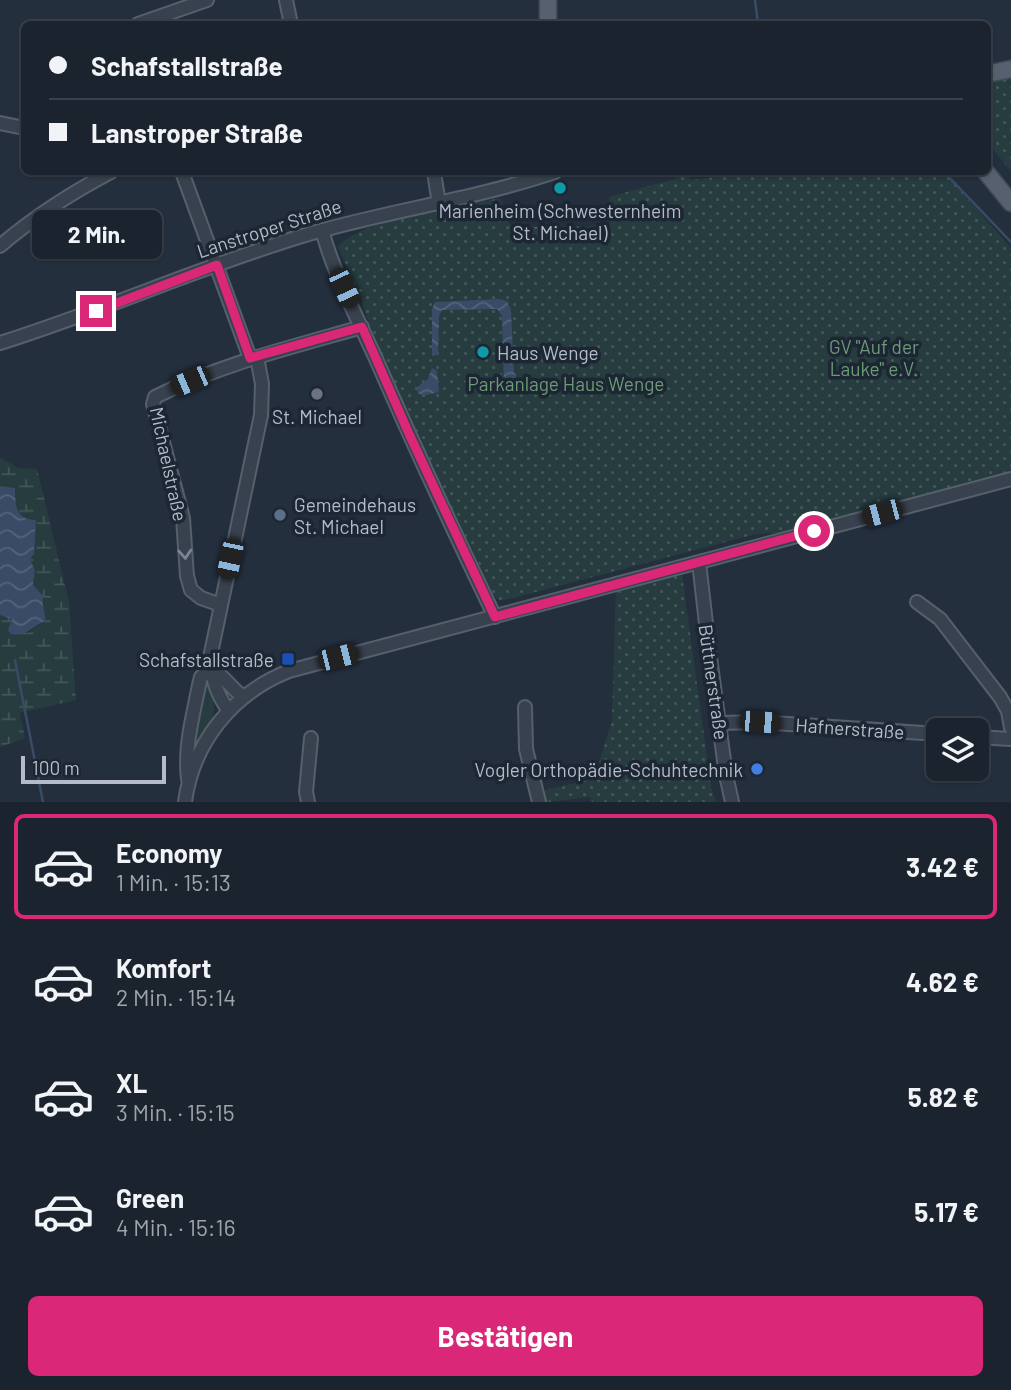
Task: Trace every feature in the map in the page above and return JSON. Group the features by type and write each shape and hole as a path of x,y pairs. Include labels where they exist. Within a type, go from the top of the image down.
{"main road":[{"path":"548,0 548,21"},
{"path":"991,73 1011,69"},
{"path":"988,175 1011,203"}],"street":[{"path":"147,21 207,0"},
{"path":"286,0 290,21"},
{"path":"0,123 21,127"},
{"path":"0,246 71,192 105,175"},
{"path":"183,175 262,384 261,415 211,653 211,676 229,711"},
{"path":"434,175 439,204"},
{"name":"Lanstroper Straße","path":"0,344 322,230 439,204 544,175"},
{"path":"322,230 327,249 410,436 495,617"},
{"name":"Michaelstraße","path":"221,605 201,598 191,590 187,576 183,518 153,404 155,397 254,358 362,327"},
{"path":"188,779 206,741 243,697 277,676 309,664 1011,479"},
{"name":"Büttnerstraße","path":"699,562 732,802"},
{"path":"917,602 940,619 1000,697 1008,711 1011,728"},
{"path":"212,669 243,697"},
{"path":"186,802 189,735 201,677 212,669"},
{"path":"524,707 526,749 539,802"},
{"name":"Hafnerstraße","path":"720,723 760,722 926,733"},
{"path":"308,802 306,792 311,738"},
{"path":"989,738 1011,740"}],"green space":[{"path":"1011,77 1011,171 991,147 991,81"},
{"path":"674,175 689,175 690,180 716,175 947,175 1011,248 1011,474 814,531 756,534 499,600 493,594 386,370 338,247 348,238 366,229 388,222 500,198 511,227 610,226 609,197 675,179"},
{"path":"0,457 18,468 37,469 69,602 76,700 20,713 25,738 0,747 0,615 12,619 11,626 27,633 45,621 42,603 33,585 35,571 30,559 36,521 20,514 16,505 15,488 0,486"},
{"path":"681,567 711,786 716,802 592,802 590,797 547,802 544,790 594,779 612,720 616,587"},
{"path":"205,681 214,711 205,730 199,739 195,740 193,739"}],"water":[{"path":"499,299 507,301 511,310 514,373 517,379 532,383 533,388 528,392 509,394 504,390 502,316 497,309 442,310 439,316 438,355 432,356 432,309 435,302"},
{"path":"432,368 437,371 439,392 418,394 417,387 428,379"},
{"path":"0,486 15,488 16,505 20,514 36,520 34,554 30,559 35,571 33,585 43,596 45,621 20,634 11,634 8,630 12,619 0,615"}],"waterway":[{"path":"755,0 758,21"},
{"path":"947,175 1011,242"},
{"path":"15,660 43,802"}],"place":[{"name":"Marienheim (Schwesternheim St. Michael)","path":"560,188"},
{"name":"Haus Wenge","path":"483,352"},
{"name":"St. Michael","path":"317,394"},
{"name":"Gemeindehaus St. Michael","path":"280,515"},
{"name":"Schafstallstraße","path":"288,659"},
{"name":"Vogler Orthopädie-Schuhtechnik","path":"757,769"}],"route":[{"path":"96,311 217,265 250,358 362,327 495,617 814,531"}],"park label":[{"name":"GV \"Auf der Lauke\" e.V.","path":"874,357"},
{"name":"Parkanlage Haus Wenge","path":"566,383"}]}
